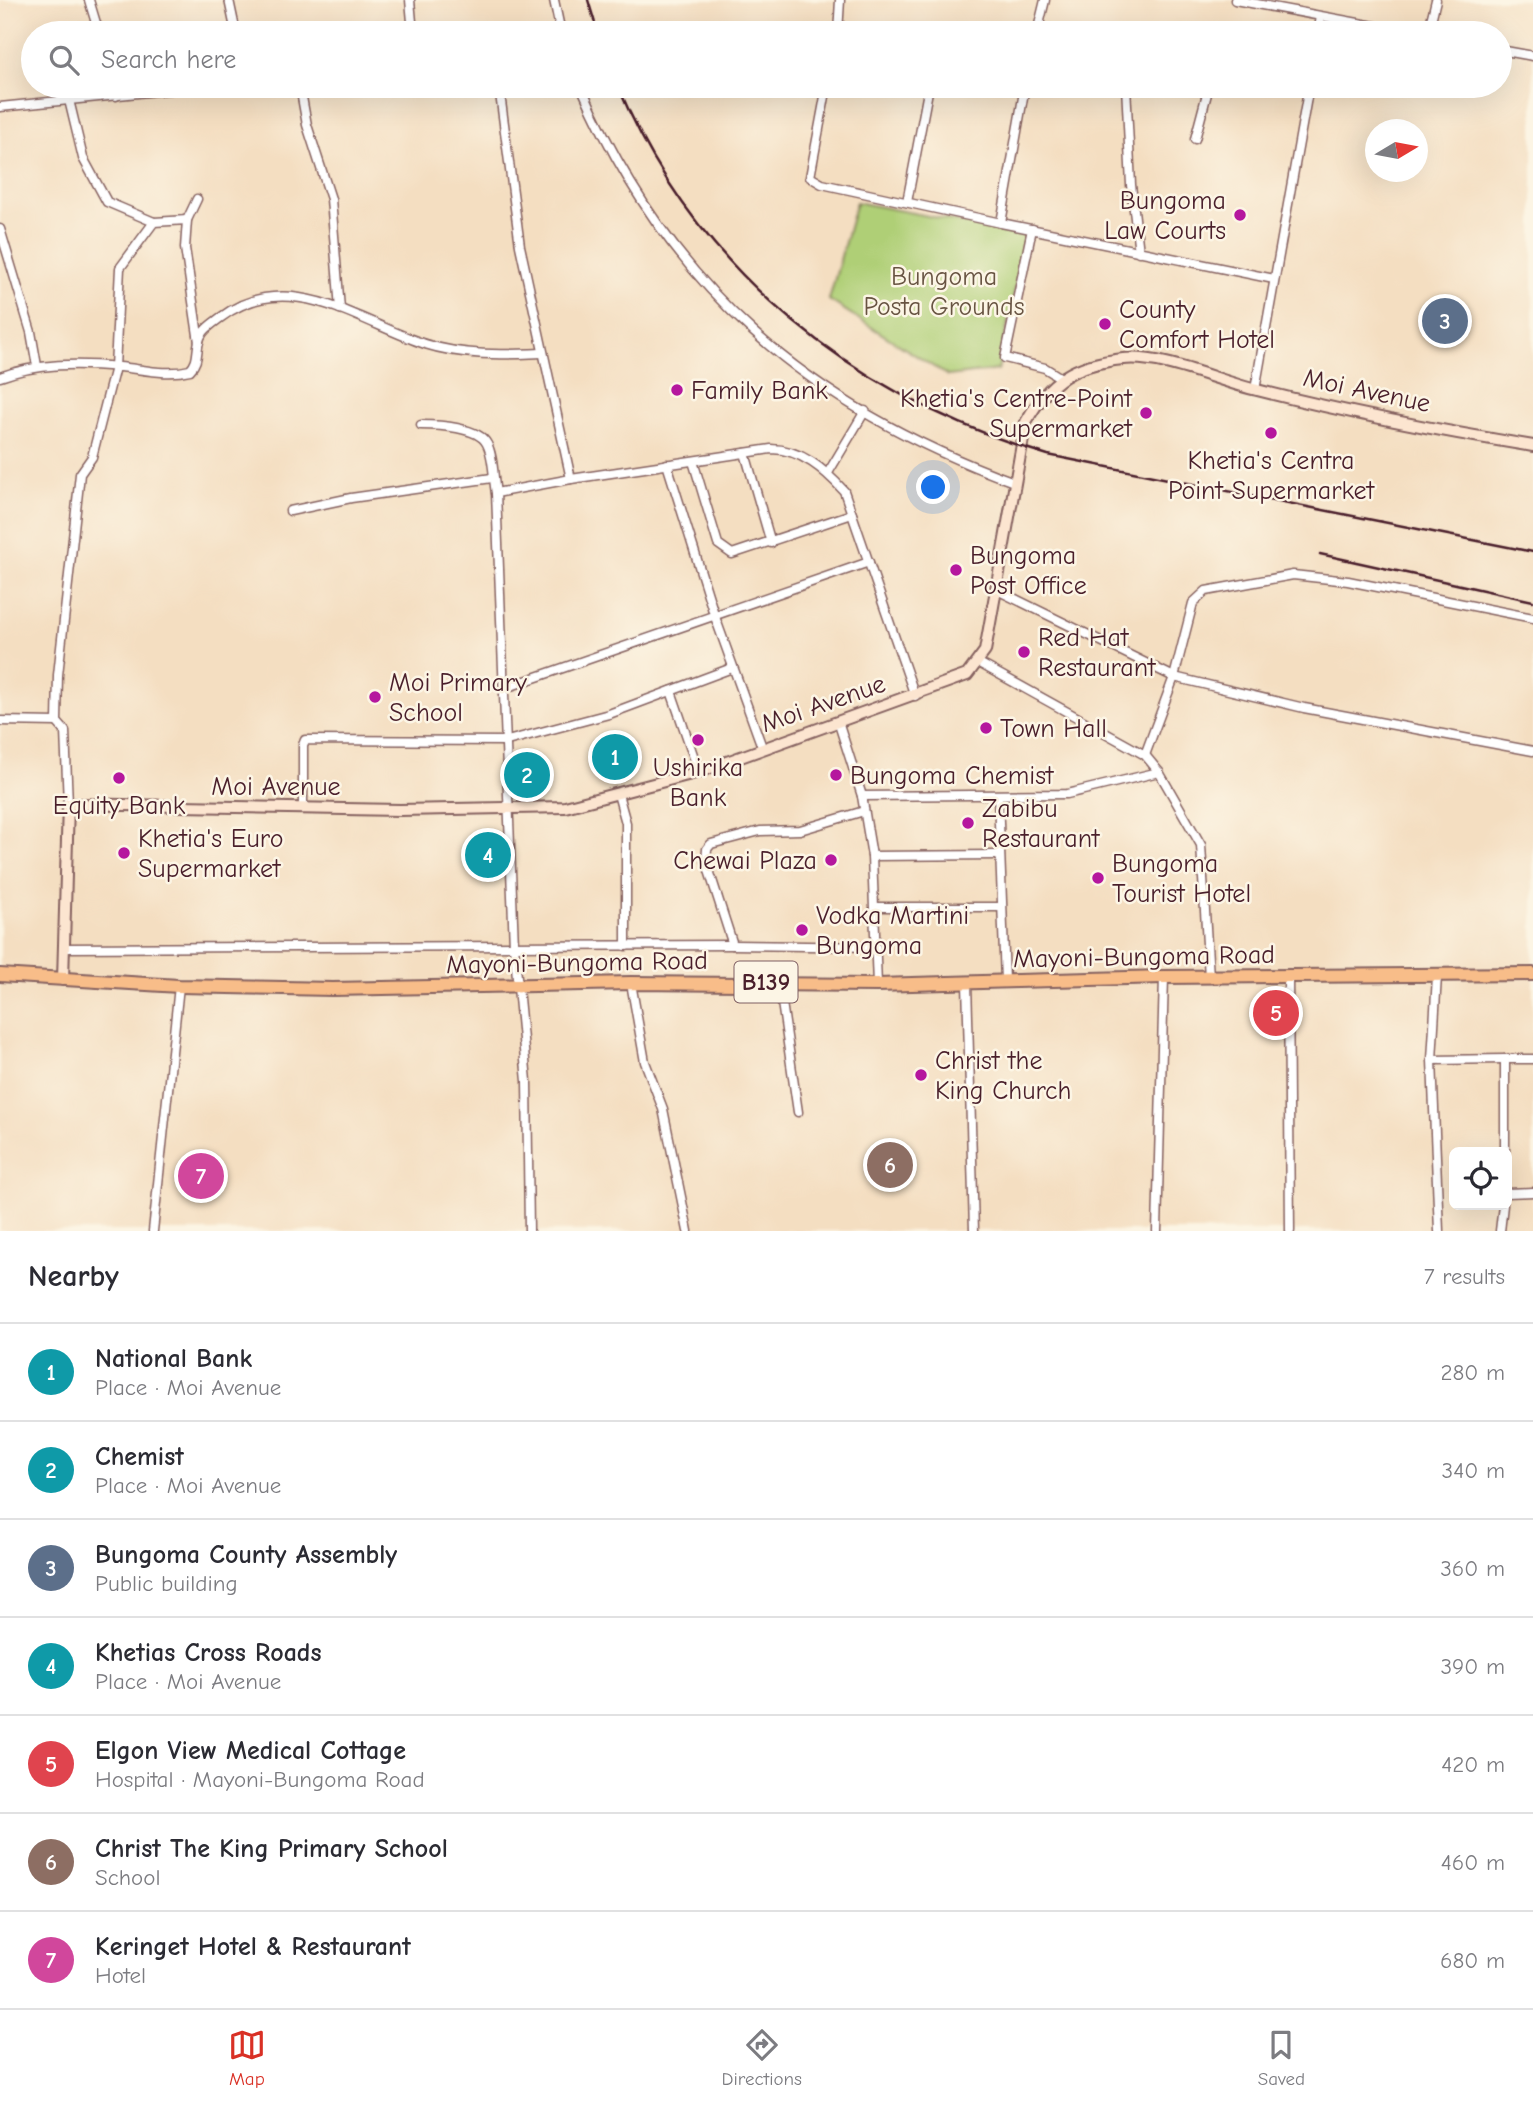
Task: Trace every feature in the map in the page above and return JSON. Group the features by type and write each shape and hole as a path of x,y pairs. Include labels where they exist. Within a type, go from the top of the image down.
{"main road":[{"name":"Mayoni-Bungoma Road","path":"0,975 179,986 333,989 631,983 779,982 877,985 1164,977 1533,974"}],"street":[{"path":"89,0 95,21"},
{"path":"229,0 233,21"},
{"path":"410,0 412,21"},
{"path":"554,0 558,21"},
{"path":"838,21 839,0"},
{"path":"1040,21 1045,0"},
{"path":"1235,0 1344,21"},
{"path":"1431,21 1436,0"},
{"path":"1320,21 1321,17"},
{"path":"1512,52 1533,56"},
{"path":"0,107 92,98"},
{"path":"302,98 307,125 331,199 340,309"},
{"path":"501,98 520,246 570,479"},
{"path":"587,98 616,161 642,204 709,288 764,344 865,411 964,464 1014,482"},
{"path":"825,98 810,177 822,184 1274,279"},
{"path":"907,202 927,98"},
{"path":"1001,223 1023,98"},
{"path":"1127,98 1131,185 1139,252"},
{"path":"1195,139 1206,98"},
{"path":"1255,390 1307,98"},
{"path":"69,100 83,158 107,202 154,222 187,220"},
{"path":"197,199 187,220 185,248 199,342"},
{"path":"63,980 68,804 65,731 57,722 58,675 67,613 80,474 92,457 116,367 120,268 154,222"},
{"path":"0,229 32,332 37,366"},
{"path":"1032,229 1005,358 1045,368 1061,378"},
{"path":"0,377 37,366 116,367 161,372 190,370 195,364 203,333 223,316 271,296 299,298 340,309 426,344 495,355 542,353"},
{"name":"Moi Avenue","path":"68,804 303,809 510,810 565,807 699,772 762,747 955,681 967,675 985,652 1026,422 1045,390 1061,378 1106,362 1148,360 1255,390 1533,446"},
{"path":"828,473 865,411"},
{"path":"421,425 452,425 481,437 489,450 496,493 514,946 527,1081 529,1231"},
{"path":"496,493 570,479 771,449 793,451 828,473 844,491 915,696"},
{"path":"745,453 771,543"},
{"path":"693,461 718,544 732,554 852,514"},
{"path":"667,464 732,668 762,747"},
{"path":"290,511 351,498 492,478"},
{"path":"505,688 657,638 714,614 869,562"},
{"path":"1145,755 1174,677 1193,603 1198,596 1206,592 1293,575 1348,581 1533,618"},
{"path":"995,589 1174,677 1304,708 1533,751"},
{"path":"979,663 1145,755 1159,772 1201,845 1209,977"},
{"path":"303,809 305,740 507,741 588,720 732,668"},
{"path":"671,691 699,772"},
{"path":"0,721 57,722"},
{"path":"838,721 862,796 872,856 877,985"},
{"path":"862,796 998,796 1087,792 1159,772"},
{"path":"618,794 626,822 626,946"},
{"path":"998,796 1000,907 1005,981"},
{"path":"733,944 706,861 707,849 711,844 760,831 800,830 864,811"},
{"path":"872,856 999,855"},
{"path":"876,906 1000,907"},
{"path":"64,947 733,944 876,947"},
{"path":"1288,975 1290,1231"},
{"path":"1437,976 1432,1060 1439,1231"},
{"path":"1157,1231 1164,977"},
{"path":"779,982 798,1112"},
{"path":"631,983 645,1062 663,1109 688,1231"},
{"path":"967,983 974,1231"},
{"path":"153,1231 179,986"},
{"path":"1505,1059 1505,1147"},
{"path":"1432,1060 1533,1059"},
{"path":"1512,1193 1533,1192"},
{"path":"1500,1231 1502,1210"}],"green space":[{"name":"Bungoma Posta Grounds","path":"856,202 1026,235 998,370 948,376 829,300"}],"railway":[{"path":"588,0 594,21"},
{"path":"624,98 651,153 691,215 738,270 791,319 849,363 911,400 978,430 1048,455 1533,552"},
{"path":"1320,554 1533,601"}],"place":[{"name":"Bungoma Law Courts","path":"1240,215"},
{"name":"Bungoma County Assembly","path":"1445,321"},
{"name":"County Comfort Hotel","path":"1105,324"},
{"name":"Family Bank","path":"677,390"},
{"name":"Khetia's Centre-Point Supermarket","path":"1146,413"},
{"name":"Khetia's Centra Point Supermarket","path":"1271,433"},
{"name":"Bungoma Post Office","path":"956,570"},
{"name":"Red Hat Restaurant","path":"1024,652"},
{"name":"Moi Primary School","path":"375,697"},
{"name":"Town Hall","path":"986,728"},
{"name":"Ushirika Bank","path":"698,740"},
{"name":"National Bank","path":"615,757"},
{"name":"Chemist","path":"527,775"},
{"name":"Bungoma Chemist","path":"836,775"},
{"name":"Equity Bank","path":"119,778"},
{"name":"Zabibu Restaurant","path":"968,823"},
{"name":"Khetia's Euro Supermarket","path":"124,853"},
{"name":"Khetias Cross Roads","path":"488,855"},
{"name":"Chewai Plaza","path":"831,860"},
{"name":"Bungoma Tourist Hotel","path":"1098,878"},
{"name":"Vodka Martini Bungoma","path":"802,930"},
{"name":"Elgon View Medical Cottage","path":"1276,1013"},
{"name":"Christ the King Church","path":"921,1075"},
{"name":"Christ The King Primary School","path":"890,1165"},
{"name":"Keringet Hotel & Restaurant","path":"201,1176"}]}
